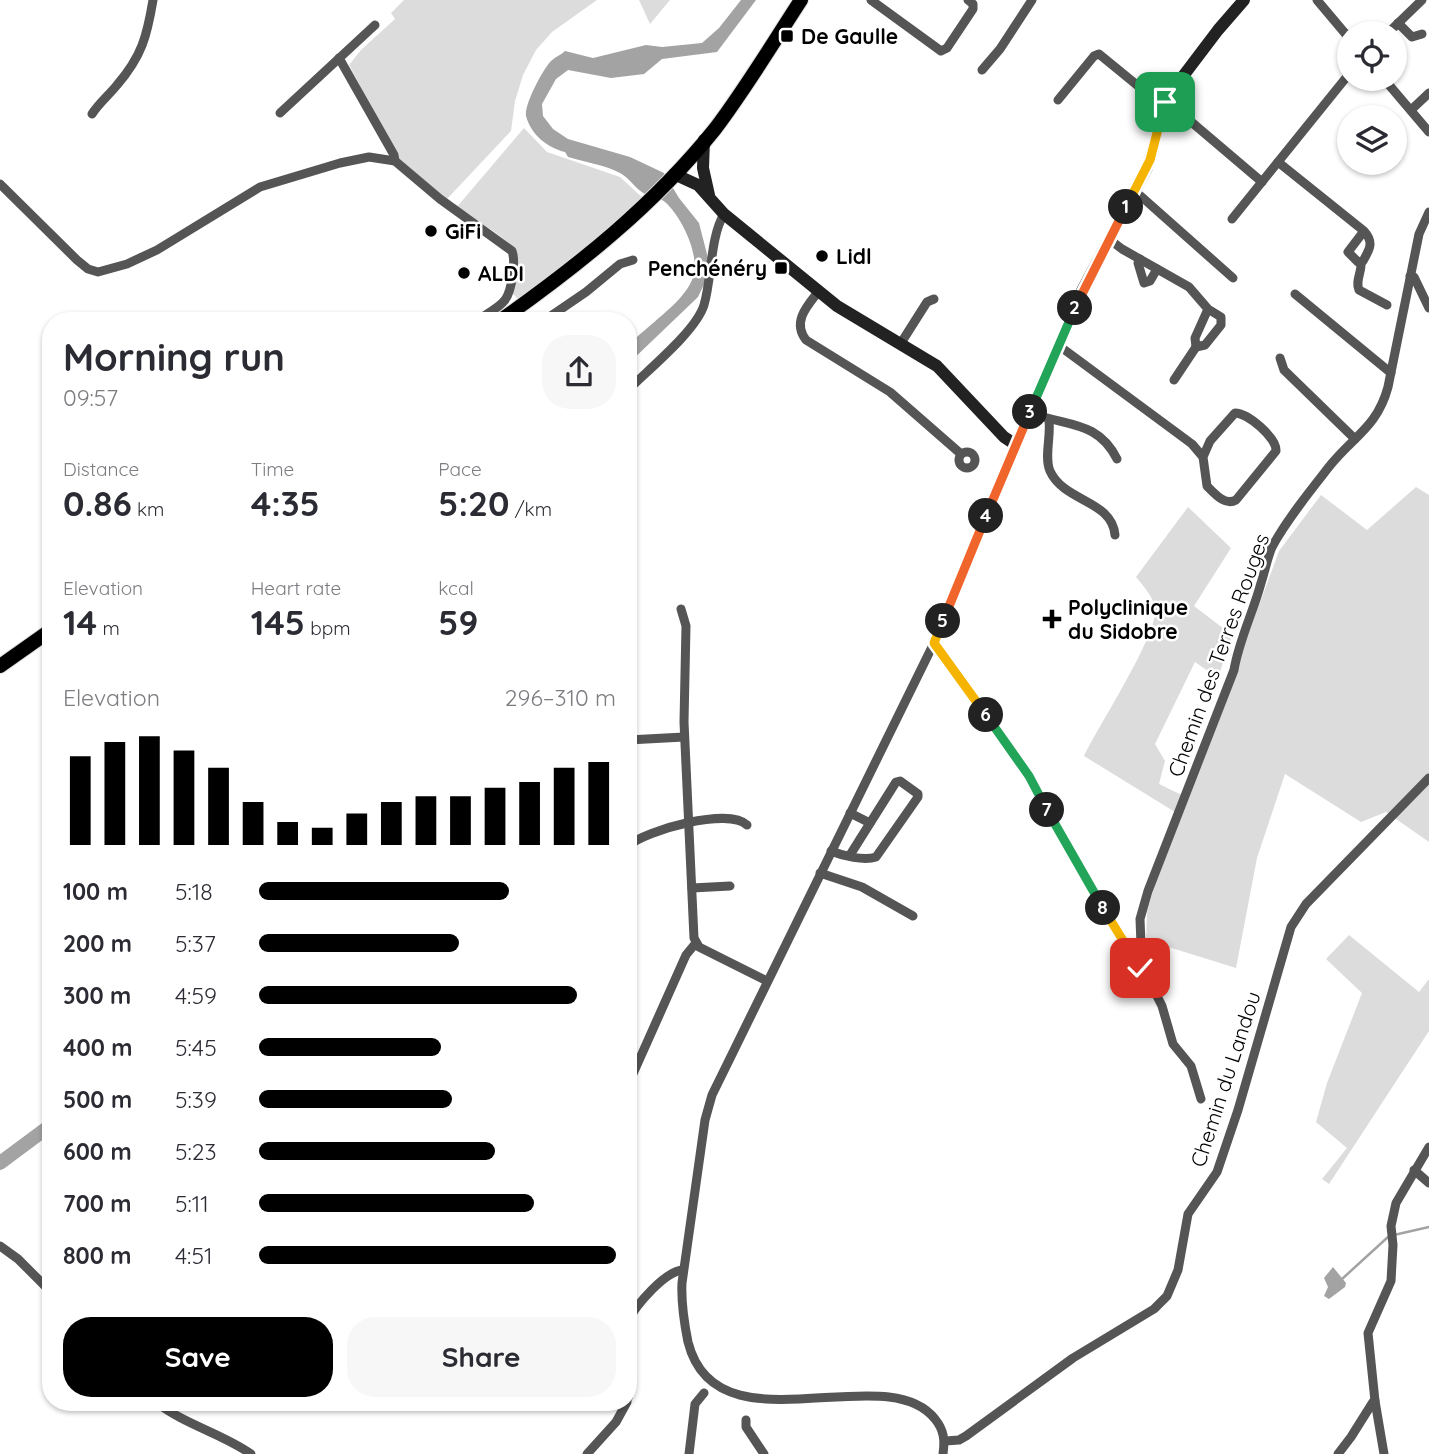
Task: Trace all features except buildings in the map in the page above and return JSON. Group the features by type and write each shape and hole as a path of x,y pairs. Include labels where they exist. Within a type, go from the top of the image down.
{"main road":[{"path":"514,312 578,265 672,176 726,113 801,0"},
{"path":"0,666 42,636"}],"street":[{"path":"92,114 125,75 141,51 150,27 153,0"},
{"path":"872,0 942,51 947,48 973,9 971,2"},
{"path":"982,70 1000,49 1032,0"},
{"path":"689,1454 695,1404 707,1396 695,1373 688,1345 682,1303 683,1270 708,1107 767,981 934,643 1058,345 1150,160 1165,102 1176,83 1244,0"},
{"path":"1317,0 1337,24"},
{"path":"1400,21 1422,0"},
{"path":"280,113 375,25"},
{"path":"1407,32 1412,37 1422,34"},
{"path":"1058,100 1094,56 1100,54 1154,99 1165,102 1262,182"},
{"path":"339,58 345,64 395,161"},
{"path":"1232,219 1337,89"},
{"path":"1394,91 1429,131"},
{"path":"1411,110 1429,93"},
{"path":"704,140 703,167 709,195"},
{"path":"0,184 83,265 92,271 104,271 157,250 249,192 267,184 359,159 395,161 440,199 512,251 514,263 508,295 503,303 490,312"},
{"path":"1278,162 1364,231 1371,243 1361,262 1362,272 1358,288 1362,294 1387,305"},
{"path":"672,176 691,181 709,195 724,214 847,313 937,366 1004,437 1016,445"},
{"path":"1135,191 1233,278"},
{"name":"Chemin des Terres Rouges","path":"1144,974 1147,969 1141,944 1140,919 1143,909 1234,670 1238,648 1271,551 1310,491 1337,456 1368,428 1380,410 1391,373 1419,234 1429,212"},
{"path":"637,381 687,332 700,315 710,281 718,227 724,214"},
{"path":"1361,262 1357,262 1348,252 1364,231"},
{"path":"1109,239 1189,287 1208,309 1221,317 1221,325 1202,347 1196,347"},
{"path":"1140,259 1138,263 1144,282 1150,281 1157,269"},
{"path":"556,312 620,264 633,260"},
{"path":"1410,276 1414,277 1429,308"},
{"path":"818,292 801,317 800,332 806,340 890,392 961,454"},
{"path":"1295,294 1391,373"},
{"path":"901,343 927,302 934,299"},
{"path":"1174,380 1196,347 1195,338 1208,309"},
{"path":"1058,345 1192,443 1203,457 1207,486 1229,503 1236,500 1276,451 1276,446 1273,438 1239,412 1231,415 1210,441 1203,457"},
{"path":"1280,358 1284,370 1355,439"},
{"path":"1030,412 1049,421 1082,426 1110,447 1117,460"},
{"path":"1049,421 1050,471 1081,500 1094,505 1111,518 1115,535"},
{"path":"1192,443 1210,441"},
{"path":"637,1065 686,955 695,944 684,737 686,626 681,609"},
{"path":"934,643 1029,776 1162,1006 1173,1044 1193,1069 1201,1099"},
{"path":"637,740 684,737"},
{"name":"Chemin du Landou","path":"945,1441 966,1436 1073,1358 1159,1306 1167,1296 1178,1270 1188,1214 1217,1172 1238,1110 1291,926 1306,904 1429,778"},
{"path":"831,851 849,855 870,859 876,857 918,794 900,781 896,782 849,855"},
{"path":"850,813 869,826"},
{"path":"637,840 648,833 688,823 735,818 747,825"},
{"path":"820,873 862,887 913,916"},
{"path":"692,888 730,886"},
{"path":"695,944 767,981"},
{"path":"1384,1454 1368,1333 1391,1281 1391,1226 1396,1203 1429,1147"},
{"path":"1414,1170 1429,1184"},
{"path":"0,1246 18,1259 42,1284"},
{"path":"637,1308 646,1296 672,1273 683,1270"},
{"path":"868,1406 900,1401 918,1405 934,1417 945,1441 943,1454"},
{"path":"1338,1454 1375,1401"},
{"path":"169,1411 251,1454"},
{"path":"587,1454 616,1422 622,1411"},
{"path":"733,1415 749,1421 746,1427 764,1454"}],"shaded area":[{"path":"404,0 597,0 552,32 536,50 523,75 515,101 511,131 447,199 400,160 349,65 361,50 395,19 391,13"},
{"path":"639,0 670,0 650,24"},
{"path":"741,0 756,0 717,52 662,59 644,74 611,78 568,70 556,79 542,104 543,116 553,129 568,139 630,157 664,173 699,223 708,258 706,280 698,297 637,355 637,337 680,298 692,280 694,261 689,238 678,217 663,200 641,192 620,173 568,157 565,152 541,140 528,123 526,111 535,87 548,65 565,51 593,58 646,45 662,47 702,43 719,28"},
{"path":"524,128 547,152 620,177 644,199 582,255 524,296 517,298 512,293 518,268 515,252 493,231 456,208"},
{"path":"1416,487 1429,495 1429,842 1386,812 1361,822 1285,774 1257,858 1236,968 1146,940 1147,912 1175,812 1084,756 1137,660 1153,623 1153,601 1136,577 1188,507 1231,548 1194,606 1232,635 1218,678 1195,662 1155,744 1165,761 1159,784 1188,798 1279,551 1321,495 1367,530"},
{"path":"1349,935 1419,992 1429,979 1429,1031 1329,1184 1322,1179 1347,1148 1316,1122 1327,1083 1362,993 1326,959"},
{"path":"1333,1267 1346,1283 1345,1287 1329,1299 1324,1296 1328,1287 1324,1278"}],"waterway":[{"path":"0,1163 42,1132"},
{"path":"1394,1235 1429,1227"},
{"path":"1342,1279 1388,1237"}],"place":[{"name":"De Gaulle","path":"787,36"},
{"name":"GiFi","path":"431,231"},
{"name":"Lidl","path":"822,256"},
{"name":"Penchénéry","path":"781,268"},
{"name":"ALDI","path":"464,273"},
{"name":"Polyclinique du Sidobre","path":"1052,619"}],"route":[{"path":"1140,968 1029,776 934,643 1082,291 1147,168 1165,102"}]}
